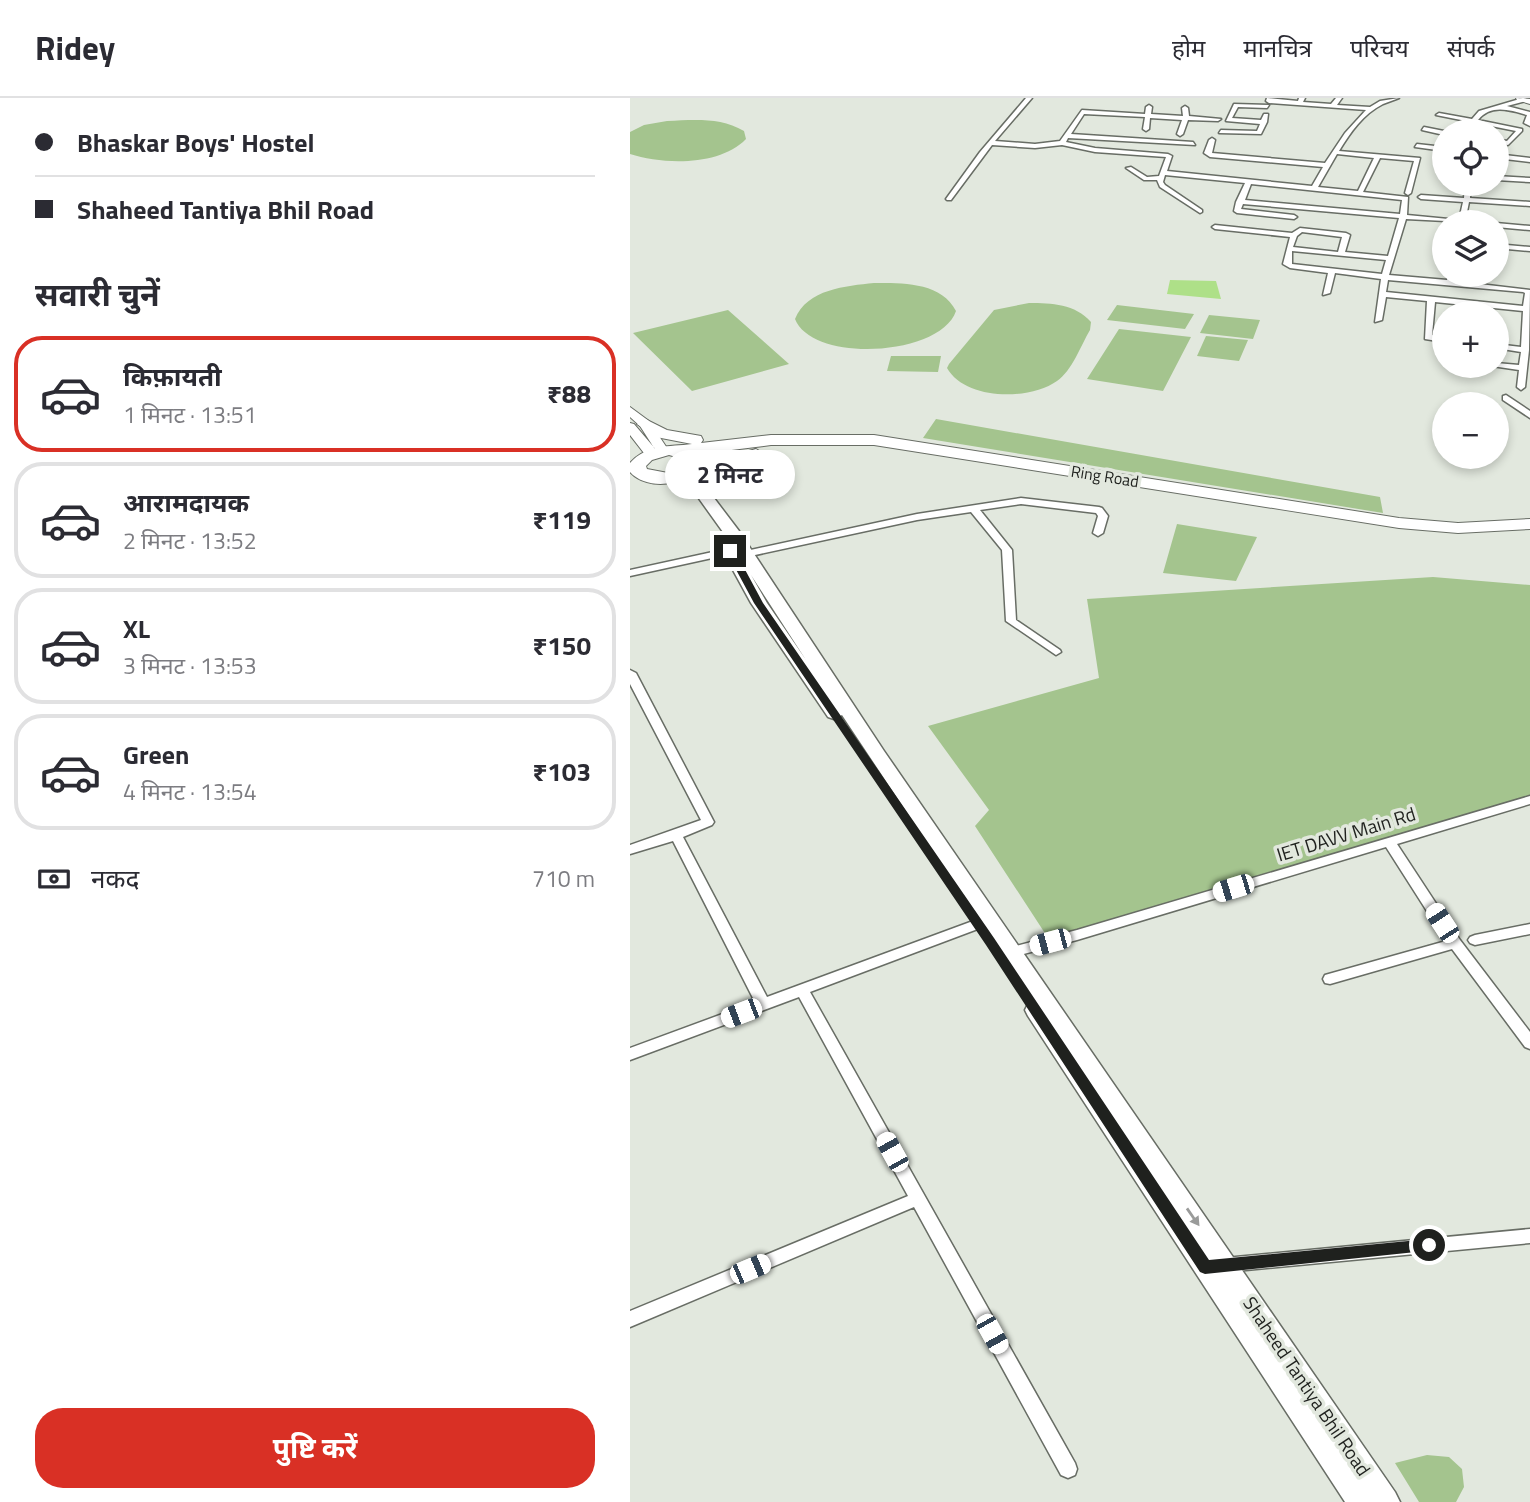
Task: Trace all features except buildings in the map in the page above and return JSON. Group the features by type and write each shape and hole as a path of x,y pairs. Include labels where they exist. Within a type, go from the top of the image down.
{"highway":[{"path":"638,426 662,434 733,444"},
{"name":"Ring Road","path":"665,452 811,438 874,440 1399,523 1458,528 1530,524"},
{"name":"Ring Road","path":"661,476 758,452 799,447 854,448 921,454 1384,531 1452,538 1530,534"},
{"path":"665,452 692,456 661,476 665,452"}],"main road":[{"path":"630,411 638,426 665,452"},
{"name":"Shaheed Tantiya Bhil Road","path":"661,476 738,553 759,603 996,939 1215,1266 1362,1502"},
{"name":"Shaheed Tantiya Bhil Road","path":"1215,1266 1385,1502"}],"street":[{"path":"949,199 1029,98"},
{"path":"1333,106 1339,98"},
{"path":"1314,189 1337,145 1379,99 1396,98"},
{"path":"1476,119 1481,112 1526,99"},
{"path":"1264,122 1228,120 1236,105 1269,102 1301,100 1371,109"},
{"path":"1221,132 1259,132 1269,102"},
{"path":"1117,114 1120,104"},
{"path":"1146,129 1149,107"},
{"path":"1500,107 1530,114 1528,123 1509,142"},
{"path":"1180,134 1186,118 1185,108"},
{"path":"1062,143 1082,112 1218,119"},
{"path":"1439,115 1462,119"},
{"path":"1509,128 1520,130"},
{"path":"1424,129 1432,130"},
{"path":"1152,142 1156,134"},
{"path":"1067,136 1115,136 1152,142 1193,144"},
{"path":"1212,140 1207,153 1210,155 1327,165"},
{"path":"991,143 1035,146 1062,143 1078,149 1169,156 1162,175 1162,186 1200,211"},
{"path":"1417,146 1432,148"},
{"path":"1334,152 1419,160 1408,193"},
{"path":"1361,190 1378,156"},
{"path":"1509,157 1530,160"},
{"path":"1129,168 1146,179 1162,175 1406,198 1385,277 1378,320"},
{"path":"1509,178 1530,180"},
{"path":"1249,182 1235,210 1293,217"},
{"path":"1465,210 1466,196"},
{"path":"1420,197 1530,204"},
{"path":"1495,201 1495,210"},
{"path":"1239,202 1432,219"},
{"path":"1341,254 1353,212"},
{"path":"1509,225 1530,228"},
{"path":"1216,227 1294,235"},
{"path":"1346,235 1300,230 1294,235 1287,264 1332,272 1432,278"},
{"path":"1509,247 1530,249"},
{"path":"1289,249 1391,258"},
{"path":"1326,293 1332,272"},
{"path":"1505,287 1529,292 1526,364 1521,387"},
{"path":"1382,295 1436,301"},
{"path":"1431,300 1428,337 1432,338"},
{"path":"1509,310 1528,311"},
{"path":"1509,348 1525,350"},
{"path":"1509,400 1528,412"},
{"path":"630,573 916,517 1021,501 1099,510 1103,516 1098,533"},
{"path":"973,508 1007,550 1011,621 1056,652"},
{"path":"630,673 708,822 630,850"},
{"name":"IET DAVV Main Rd","path":"996,939 1077,935 1530,800"},
{"path":"676,835 763,1004"},
{"path":"1388,841 1455,943 1530,1044"},
{"path":"1475,940 1530,929"},
{"path":"630,1054 802,990 996,939"},
{"path":"1330,979 1455,943"},
{"path":"802,990 1068,1469"},
{"path":"630,1320 917,1199"},
{"path":"1215,1266 1530,1236"}],"shaded area":[{"path":"707,120 726,123 744,131 746,139 735,148 707,159 659,160 630,154 630,132 644,125 667,121"},
{"path":"1170,280 1216,281 1221,299 1167,294"},
{"path":"874,283 909,284 931,289 949,301 956,311 946,326 927,338 877,349 850,348 826,343 806,333 795,319 808,301 818,295 840,288"},
{"path":"1029,303 1055,304 1070,308 1091,322 1090,330 1076,357 1062,377 1045,387 1015,394 982,391 956,379 947,368 949,364 994,310"},
{"path":"1117,305 1194,314 1185,329 1107,320"},
{"path":"728,310 789,364 692,391 633,333"},
{"path":"1209,315 1260,320 1253,339 1200,333"},
{"path":"1119,329 1191,337 1163,391 1087,379"},
{"path":"1206,336 1248,340 1239,361 1197,356"},
{"path":"891,356 941,356 938,372 887,371"},
{"path":"936,419 1380,497 1383,513 923,438"},
{"path":"1177,524 1257,537 1236,581 1163,573"},
{"path":"1433,577 1530,585 1530,800 1050,941 975,826 989,810 928,726 1099,678 1087,599"},
{"path":"1427,1455 1449,1457 1462,1469 1464,1487 1456,1502 1419,1502 1395,1463"}],"route":[{"path":"730,551 759,603 990,942 1205,1267 1429,1245"}]}
